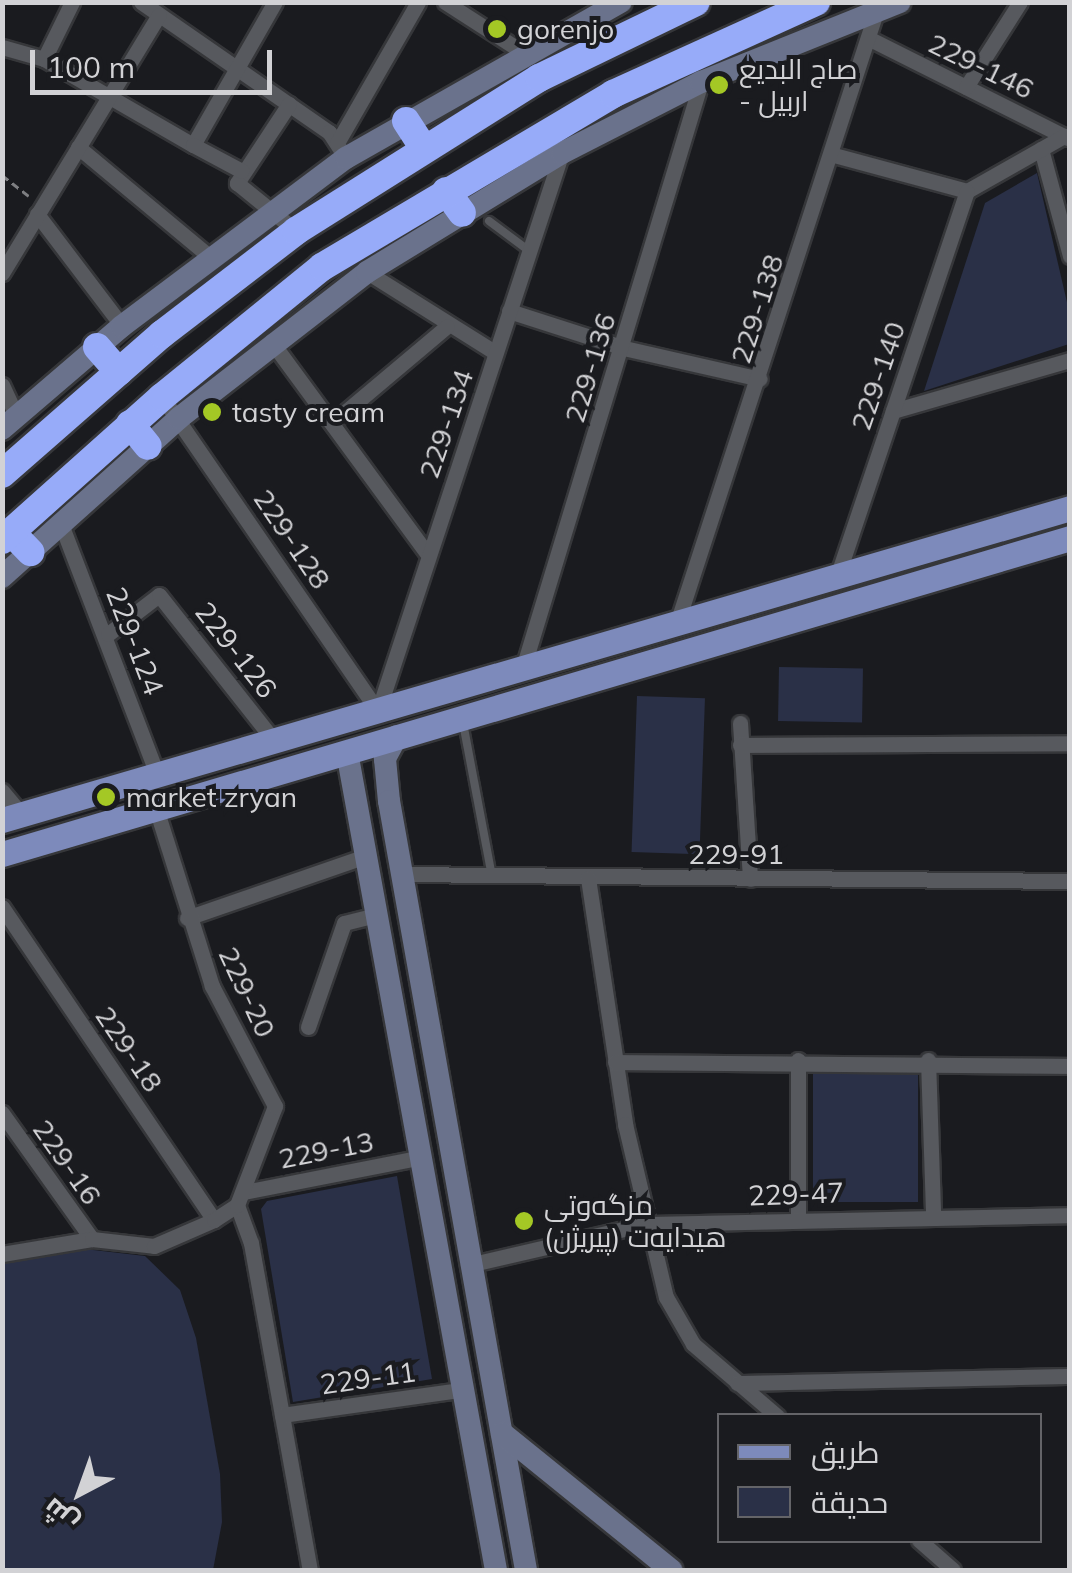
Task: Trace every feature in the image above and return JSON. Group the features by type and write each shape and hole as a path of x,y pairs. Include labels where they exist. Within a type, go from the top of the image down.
{"highway":[{"path":"14,541 171,407 322,267 466,208 613,94 816,2"},
{"path":"2,474 119,372 296,231 422,146 539,78 693,3"},
{"path":"406,121 422,146"},
{"path":"97,347 119,372"}],"main road":[{"path":"12,817 1070,508"},
{"path":"2,854 1070,538"}],"street":[{"path":"44,59 72,2"},
{"path":"141,2 290,104 341,151"},
{"path":"193,145 276,2"},
{"path":"341,151 418,2"},
{"path":"445,2 524,53"},
{"path":"2,385 9,421 122,326 273,211 341,151 406,121 621,2"},
{"path":"171,407 367,272 466,208 562,153 701,82 900,2"},
{"path":"966,87 1020,2"},
{"name":"229-138","path":"678,620 834,156 876,12"},
{"path":"2,274 158,16"},
{"name":"229-146","path":"870,39 1067,137"},
{"path":"2,47 44,59 107,100 242,171"},
{"name":"229-136","path":"523,668 624,348 701,82"},
{"path":"290,104 242,171 240,188 296,231"},
{"path":"834,156 967,191 1067,137"},
{"path":"78,147 210,258"},
{"path":"1041,149 1070,256"},
{"name":"229-134","path":"378,712 562,153"},
{"name":"229-140","path":"837,577 967,191"},
{"path":"37,214 122,326"},
{"path":"367,272 496,353"},
{"path":"509,312 624,348 760,379"},
{"path":"332,423 448,326"},
{"path":"271,341 428,554"},
{"path":"893,412 1070,360"},
{"name":"229-128","path":"171,407 378,712"},
{"path":"2,577 14,541 60,524 139,435"},
{"name":"229-124","path":"60,524 108,634 158,776"},
{"name":"229-126","path":"108,634 152,595 166,600 276,743"},
{"path":"740,723 750,879"},
{"path":"397,736 385,759 389,801 468,1265 526,1570"},
{"path":"740,745 1070,743"},
{"path":"347,752 415,1146 496,1570"},
{"path":"358,805 370,790 389,801"},
{"path":"2,791 12,817"},
{"name":"229-20","path":"156,808 187,918 212,986 275,1106 241,1199"},
{"path":"187,918 366,856"},
{"name":"229-91","path":"401,874 1070,881"},
{"path":"588,878 615,1062 646,1224 679,1325 773,1413"},
{"name":"229-18","path":"2,906 214,1220"},
{"path":"308,1027 344,923 376,915"},
{"path":"798,1060 798,1218"},
{"path":"615,1062 928,1060 1070,1066"},
{"path":"928,1060 933,1214"},
{"name":"229-16","path":"2,1114 92,1239"},
{"path":"415,1146 445,1132"},
{"name":"229-13","path":"241,1199 415,1146"},
{"path":"2,1254 92,1239 154,1246 214,1220 241,1199 310,1570"},
{"name":"229-47","path":"468,1265 646,1224 933,1214 1070,1215"},
{"path":"737,1382 1070,1376"},
{"name":"229-11","path":"282,1415 460,1390"},
{"path":"502,1434 671,1570"},
{"path":"922,1543 954,1570"}],"lane":[{"path":"466,208 528,250"},
{"path":"462,720 492,876"}],"path":[{"path":"2,156 2,165"},
{"path":"2,175 34,200 37,214"}],"green space":[{"path":"1037,173 1069,311 1069,344 924,391 985,203"},
{"path":"779,667 863,668 862,722 778,721"},
{"path":"637,696 705,698 700,854 632,852"},
{"path":"813,1073 918,1073 918,1202 813,1202"},
{"path":"397,1176 432,1379 293,1402 261,1209 267,1201"},
{"path":"76,1248 145,1256 180,1290 196,1338 220,1474 222,1522 213,1570 3,1570 3,1263"}],"place":[{"name":"gorenjo","path":"497,29"},
{"name":"صاج البديع - اربيل","path":"719,85"},
{"name":"tasty cream","path":"212,412"},
{"name":"market zryan","path":"106,797"},
{"name":"مزگه‌وتی هیدایه‌ت (پیریژن)","path":"524,1221"}]}
